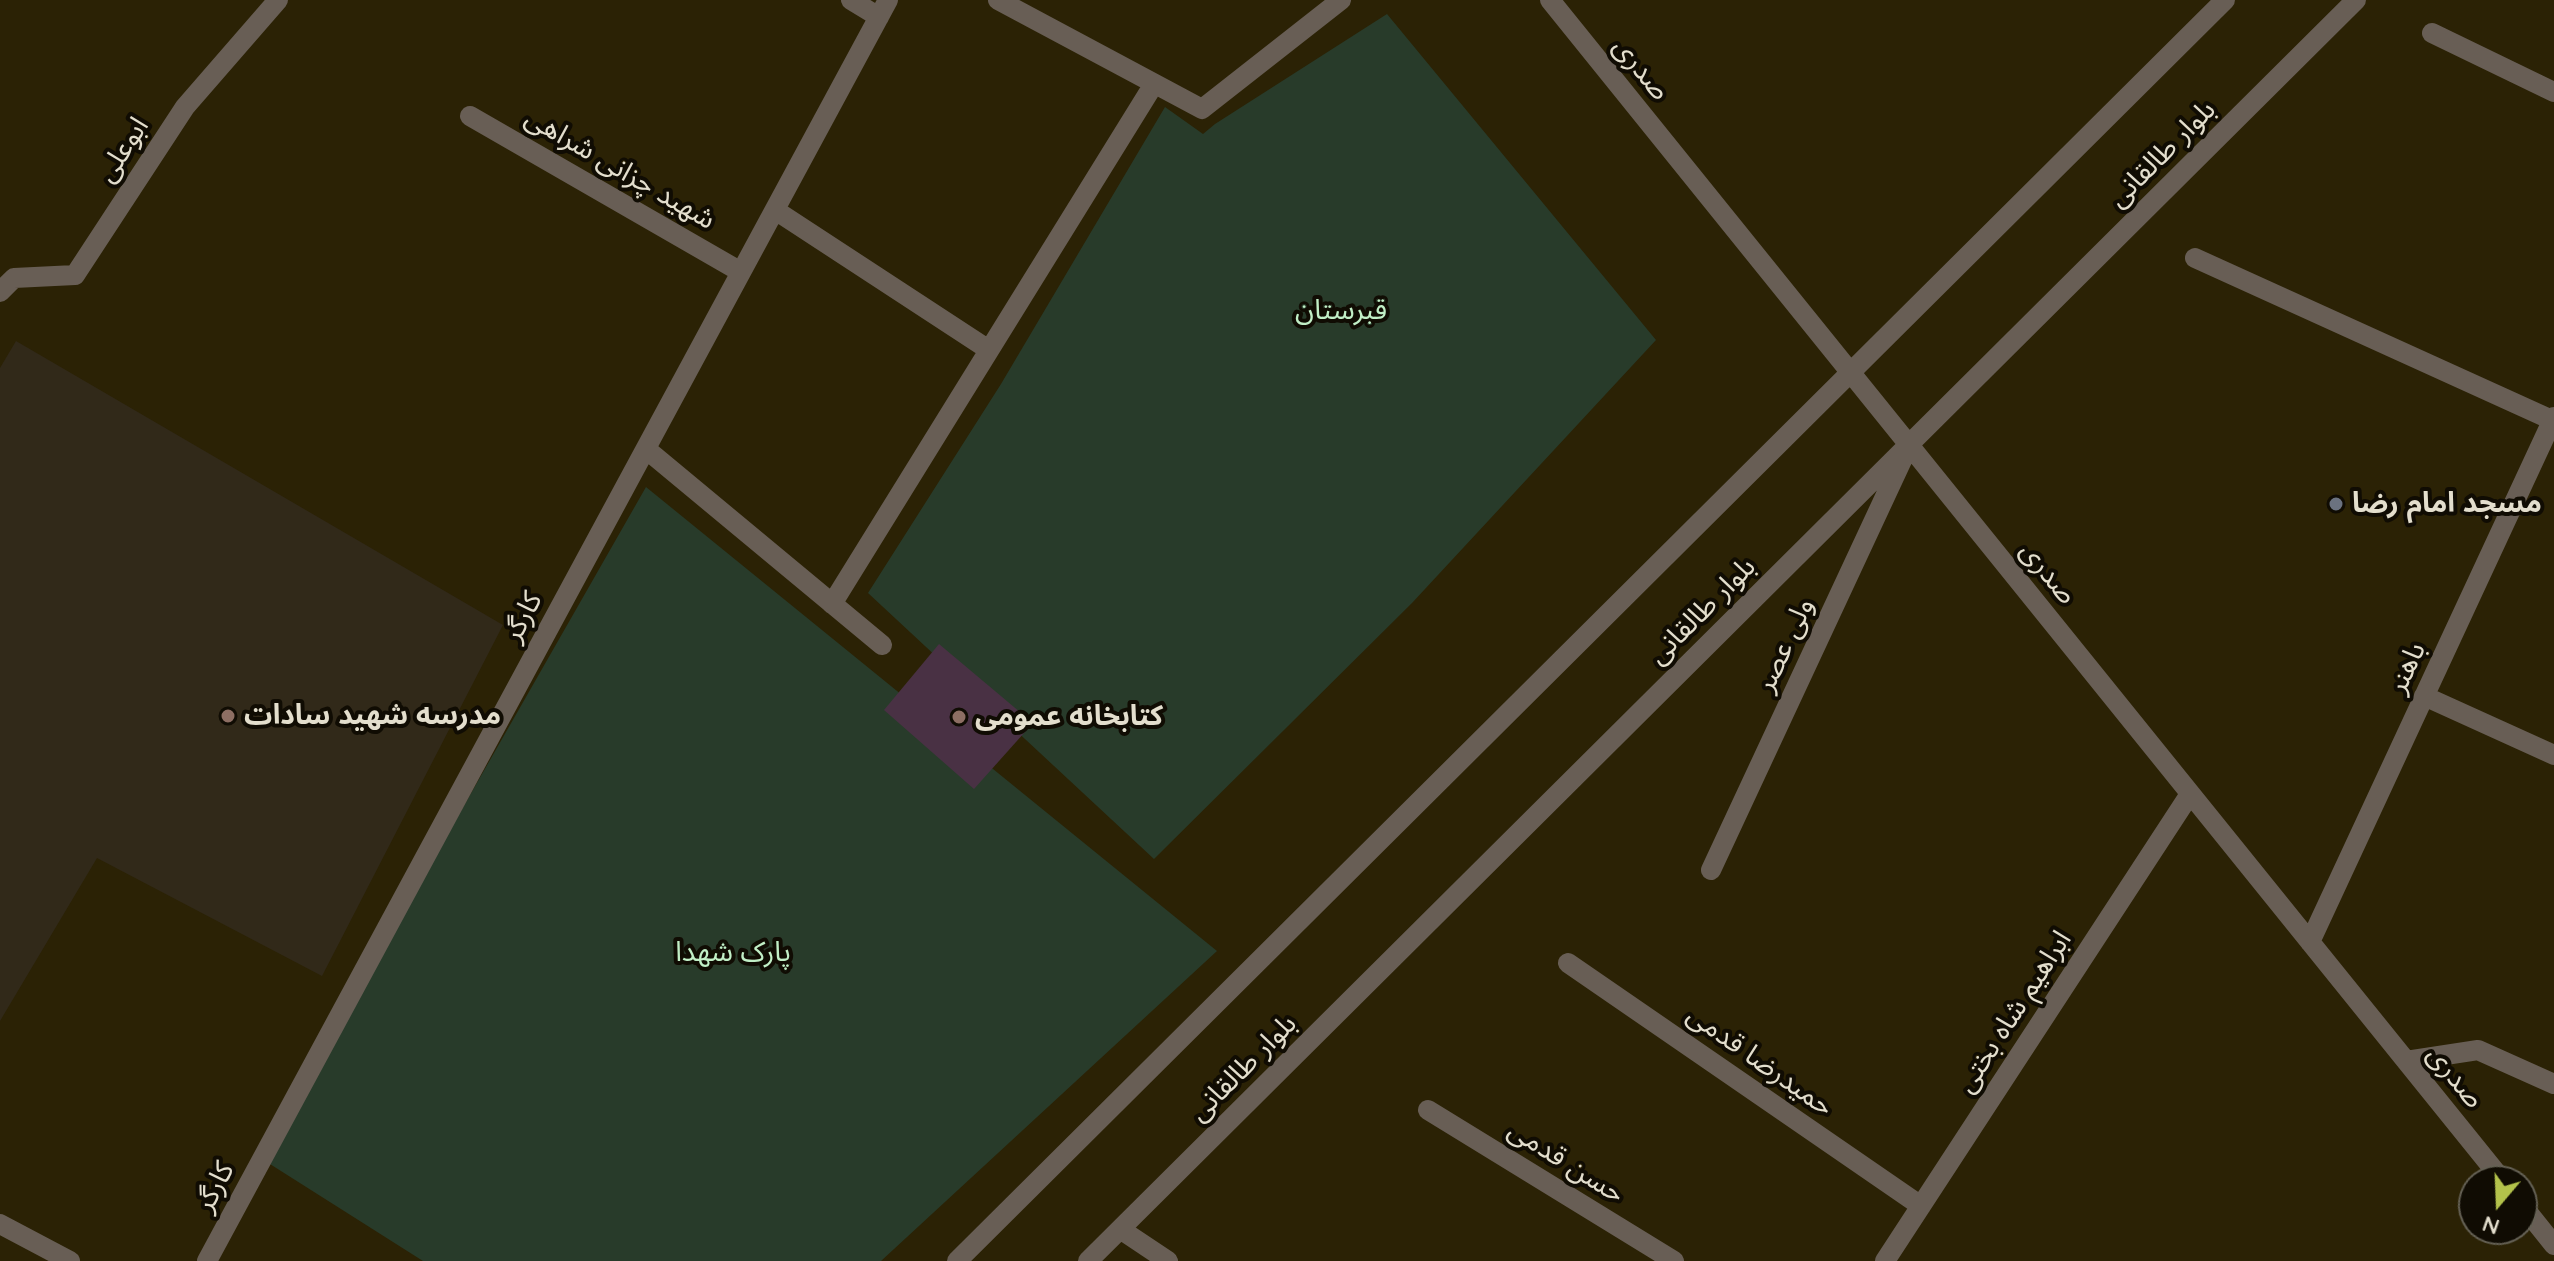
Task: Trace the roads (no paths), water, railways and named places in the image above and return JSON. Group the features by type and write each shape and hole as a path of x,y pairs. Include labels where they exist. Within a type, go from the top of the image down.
{"street":[{"name":"ابوعلی","path":"0,292 14,278 75,275 185,107 278,0"},
{"path":"851,0 884,8"},
{"path":"998,0 1202,109 1341,0"},
{"name":"صدری","path":"1550,0 2490,1165"},
{"path":"957,1261 2225,0"},
{"name":"بلوار طالقانی","path":"1088,1261 2356,0"},
{"name":"کارگر","path":"207,1261 884,8"},
{"path":"2432,33 2554,92"},
{"path":"832,604 1154,84"},
{"name":"شهید چزانی شراهی","path":"470,116 741,272"},
{"path":"775,210 989,350"},
{"path":"2195,258 2553,420"},
{"name":"باهنر","path":"2310,942 2553,420"},
{"name":"ولی عصر","path":"1711,870 1909,445"},
{"path":"646,449 882,645"},
{"path":"2424,696 2554,755"},
{"name":"ابراهیم شاه بختی","path":"1888,1260 2190,794"},
{"name":"حمیدرضا قدمی","path":"1568,963 1921,1206"},
{"path":"2406,1061 2478,1050 2554,1084"},
{"name":"حسن قدمی","path":"1428,1110 1674,1261"},
{"path":"0,1224 70,1261"},
{"path":"2538,1225 2554,1245"},
{"path":"1120,1229 1168,1261"}],"place":[{"name":"مسجد امام رضا","path":"2336,504"},
{"name":"مدرسه شهید سادات","path":"228,716"},
{"name":"کتابخانه عمومی","path":"959,717"}],"park label":[{"name":"قبرستان","path":"1341,311"},
{"name":"پارک شهدا","path":"733,953"}]}
